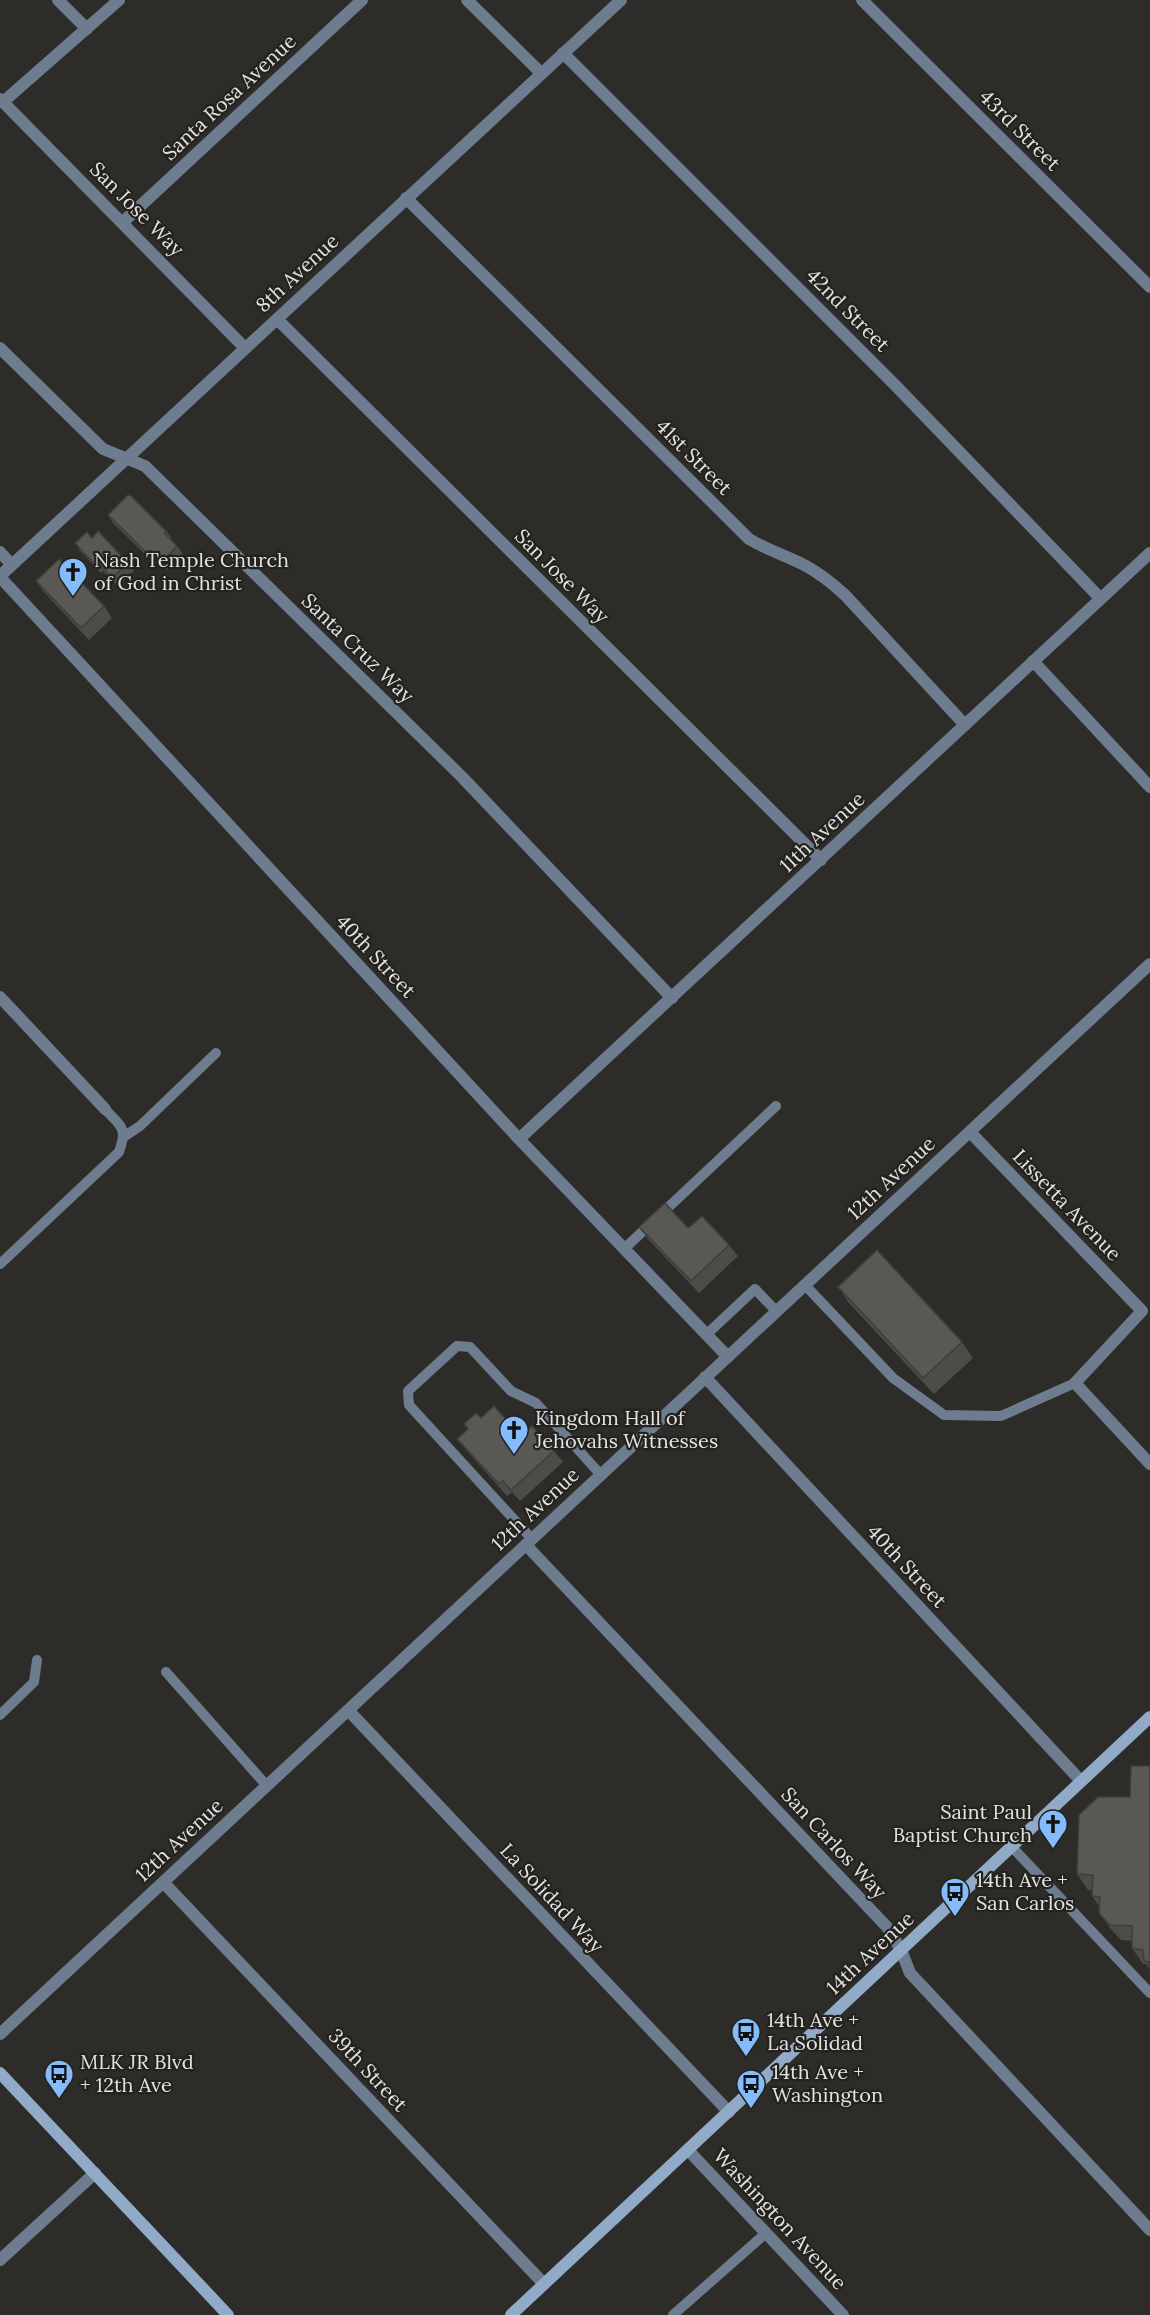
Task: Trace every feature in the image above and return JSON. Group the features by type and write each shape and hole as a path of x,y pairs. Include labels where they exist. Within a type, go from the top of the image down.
{"street":[{"path":"58,0 87,29"},
{"path":"2,101 119,0"},
{"name":"Santa Rosa Avenue","path":"123,222 362,0"},
{"path":"467,0 541,74"},
{"name":"8th Avenue","path":"0,576 621,0"},
{"name":"43rd Street","path":"862,0 1150,287"},
{"name":"42nd Street","path":"563,53 888,378 1101,599"},
{"name":"San Jose Way","path":"2,101 245,348"},
{"name":"41st Street","path":"406,198 749,539 768,550 805,565 826,578 845,595 965,724"},
{"name":"San Jose Way","path":"277,319 821,860"},
{"name":"Santa Cruz Way","path":"0,348 103,449 145,466 462,777 672,998"},
{"path":"0,552 12,565"},
{"name":"11th Avenue","path":"519,1139 1150,553"},
{"name":"40th Street","path":"0,576 519,1139 728,1357"},
{"path":"1033,661 1150,786"},
{"name":"12th Avenue","path":"0,2034 1150,964"},
{"path":"0,997 105,1109"},
{"name":"Lissetta Avenue","path":"969,1132 1142,1311 1075,1383"},
{"name":"40th Street","path":"705,1377 1081,1781"},
{"path":"1075,1383 1150,1464"},
{"name":"San Carlos Way","path":"529,1542 886,1927 902,1950 910,1973 1150,2230"},
{"name":"La Solidad Way","path":"348,1710 729,2112"},
{"name":"14th Avenue","path":"512,2315 1150,1717"},
{"name":"39th Street","path":"163,1882 544,2284"},
{"path":"0,2073 228,2315"},
{"name":"Washington Avenue","path":"688,2150 843,2315"},
{"path":"0,2260 95,2174"}],"lane":[{"path":"0,1264 119,1152 125,1136 140,1126 216,1053"},
{"path":"625,1248 776,1106"},
{"path":"105,1109 123,1129 125,1136"},
{"path":"805,1285 893,1378 944,1415 1001,1416 1075,1383"},
{"path":"707,1334 755,1289 777,1312"},
{"path":"529,1542 409,1405 408,1391 416,1383 457,1346 470,1347 511,1391 536,1403 601,1475"},
{"path":"0,1715 34,1682 37,1660"},
{"path":"166,1672 267,1786"},
{"path":"1012,1847 1150,1993"},
{"path":"673,2315 766,2233"}],"building":[{"path":"129,494 166,531 164,533 177,546 162,562 150,550 147,553 108,515"},
{"path":"98,531 128,563 112,578 98,563 95,565 75,543 87,532 92,538"},
{"path":"59,559 104,606 81,628 36,581"},
{"path":"665,1203 688,1228 702,1216 729,1245 691,1281 639,1227"},
{"path":"877,1250 962,1342 923,1378 838,1287"},
{"name":"Kingdom Hall of Jehovahs Witnesses","path":"494,1406 521,1436 532,1426 554,1451 511,1490 503,1481 499,1484 457,1439 468,1429 464,1424 476,1413 481,1418"},
{"path":"1131,1766 1150,1766 1150,1967 1149,1962 1144,1961 1143,1950 1132,1948 1132,1926 1110,1925 1099,1913 1100,1897 1092,1896 1093,1875 1077,1874 1079,1815 1098,1797 1130,1797"}],"place":[{"name":"Nash Temple Church of God in Christ","path":"73,598"},
{"name":"Kingdom Hall of Jehovahs Witnesses","path":"514,1456"},
{"name":"Saint Paul Baptist Church","path":"1053,1850"},
{"name":"14th Ave + San Carlos","path":"955,1918"},
{"name":"14th Ave + La Solidad","path":"746,2058"},
{"name":"MLK JR Blvd + 12th Ave","path":"59,2100"},
{"name":"14th Ave + Washington","path":"751,2110"}]}
